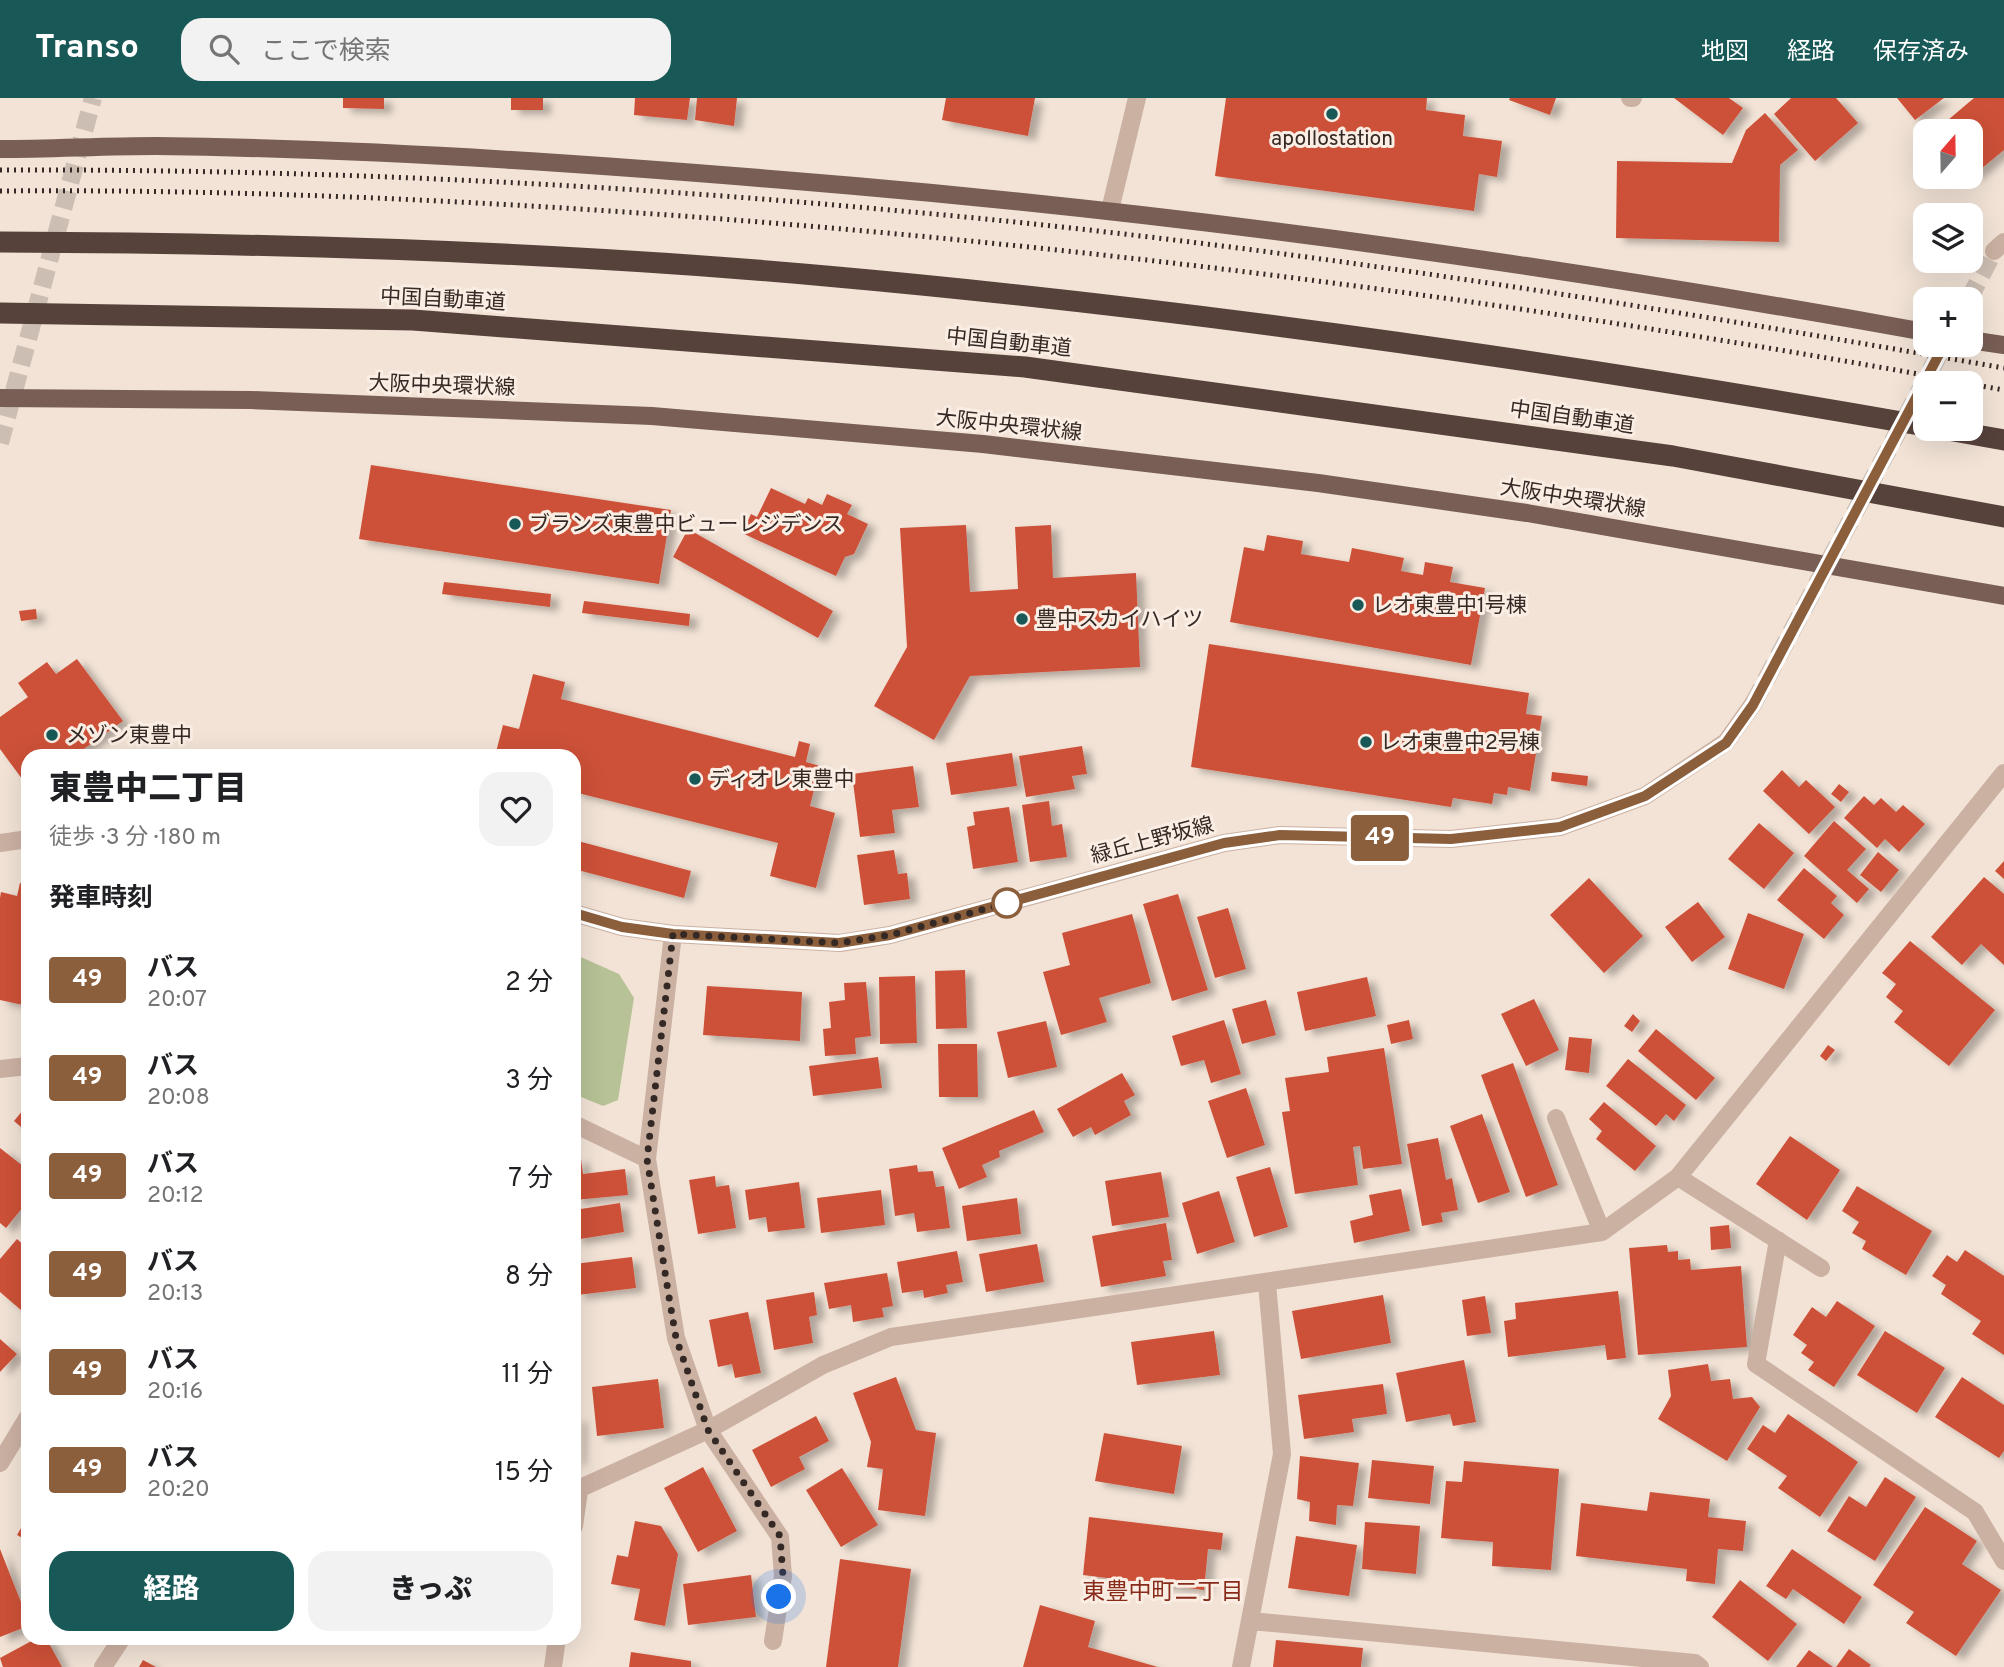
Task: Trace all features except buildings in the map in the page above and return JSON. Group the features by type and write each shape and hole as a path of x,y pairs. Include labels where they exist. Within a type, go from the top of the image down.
{"highway":[{"path":"0,242 363,248 835,277 1281,326 1583,368 1913,424"},
{"name":"中国自動車道","path":"0,313 413,320 1025,367 1287,400 1673,456 2004,517"},
{"path":"1983,436 2004,440"}],"main road":[{"path":"1,149 154,146 502,159 756,176 1110,210 1543,268 1913,330"},
{"path":"1983,342 2004,345"},
{"name":"大阪中央環状線","path":"0,398 251,400 652,416 984,444 1318,483 1527,513 2004,596"}],"street":[{"path":"1110,210 1137,98"},
{"name":"緑丘上野坂線","path":"581,915 622,927 673,934 839,943 890,935 1224,843 1280,835 1451,839 1560,827 1645,796 1726,743 1753,705"},
{"path":"581,1489 708,1430 823,1365 891,1337 1602,1232 1678,1177 2004,773"},
{"path":"0,843 21,840"},
{"path":"673,934 647,1159 676,1338 708,1430 780,1536 783,1576 773,1640"},
{"path":"0,1069 21,1067"},
{"path":"1556,1118 1602,1232"},
{"path":"581,1127 647,1159"},
{"path":"1678,1177 1821,1268"},
{"path":"1778,1240 1756,1364 1975,1512 2004,1562"},
{"path":"1241,1667 1282,1454 1267,1283"},
{"path":"0,1463 21,1428"},
{"path":"1251,1621 1695,1663 1700,1667"},
{"path":"103,1667 117,1645"},
{"path":"553,1667 556,1645"}],"green space":[{"path":"581,957 619,974 634,998 618,1100 603,1106 581,1097"}],"tunnel":[{"path":"0,443 93,98"},
{"path":"1975,287 1994,251"},
{"path":"1753,704 1938,357"}],"railway":[{"path":"0,170 338,175 564,185 901,211 1178,240 1316,258 1592,299 2004,368"},
{"path":"0,191 174,192 435,201 856,230 1175,263 1334,283 1652,329 1913,373"},
{"path":"1983,386 2004,390"}],"bus line":[{"name":"49","path":"581,915 622,927 673,934 839,943 890,935 1224,843 1280,835 1451,839 1560,827 1645,796 1726,743 1753,705 1938,357"}],"place":[{"name":"apollostation","path":"1332,114"},
{"name":"ブランズ東豊中ビューレジデンス","path":"515,524"},
{"name":"レオ東豊中1号棟","path":"1358,605"},
{"name":"豊中スカイハイツ","path":"1022,619"},
{"name":"メゾン東豊中","path":"52,735"},
{"name":"レオ東豊中2号棟","path":"1366,742"},
{"name":"ディオレ東豊中","path":"695,779"}],"district":[{"name":"東豊中町二丁目","path":"1163,1591"}],"route":[{"path":"779,1597 783,1576 780,1536 708,1430 676,1338 668,1291 647,1159 673,934 839,943 890,935 1007,903"}]}
